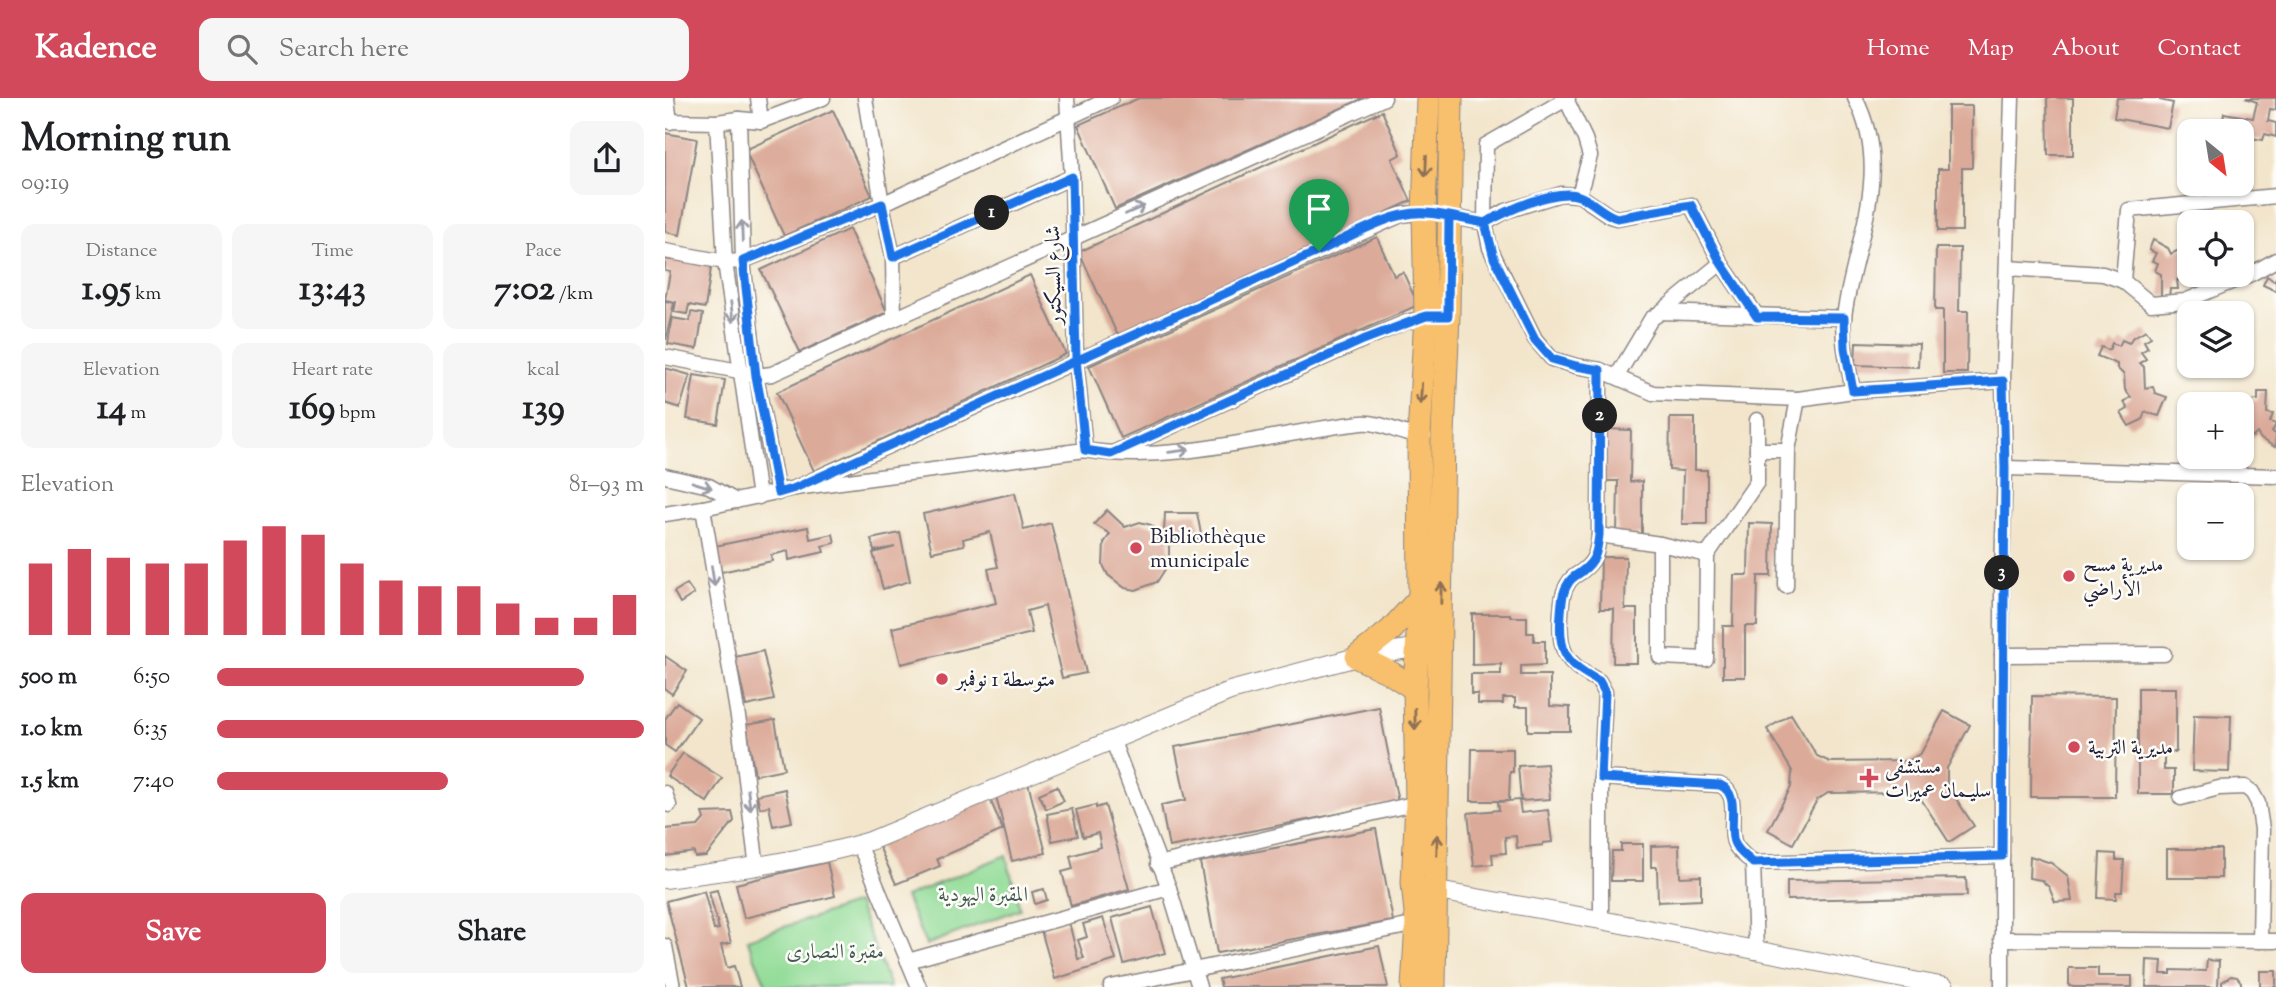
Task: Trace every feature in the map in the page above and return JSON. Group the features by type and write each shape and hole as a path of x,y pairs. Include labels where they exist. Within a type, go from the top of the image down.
{"main road":[{"path":"1428,98 1424,212 1437,316 1443,435 1434,987"},
{"path":"1413,987 1417,924 1413,888 1417,803 1416,647 1420,598 1419,436 1449,216 1451,98"},
{"path":"1415,689 1389,672 1357,657 1391,630 1420,598"}],"street":[{"path":"667,98 667,121 716,122 739,119 761,121 823,98"},
{"path":"758,98 761,121"},
{"path":"865,98 893,257 894,319"},
{"name":"شارع السيكتور","path":"1067,98 1072,177 1076,359 1085,450"},
{"path":"665,251 725,262 743,261 882,204 1111,98"},
{"path":"665,357 756,376 772,374 1384,98"},
{"path":"1853,391 1845,348 1844,318 1872,190 1871,138 1855,98"},
{"path":"2002,987 2005,468 2003,381 2012,98"},
{"path":"1579,195 1590,156 1567,99 1486,145 1485,223 1494,258 1535,340 1552,359 1600,370 1653,393 1798,399 1853,391 2003,381"},
{"path":"739,119 743,261 756,376 778,493"},
{"path":"716,122 725,262 759,496"},
{"path":"893,257 1072,177"},
{"path":"665,514 795,488 1076,359 1401,215 1424,212 1485,223 1506,211 1561,194 1579,195 1617,218 1691,205 1721,263 1757,317"},
{"path":"2123,281 2129,210 2276,196"},
{"path":"2008,268 2103,274 2123,281 2151,304 2185,301 2251,274 2276,260"},
{"path":"1617,376 1651,319 1721,263"},
{"path":"1661,312 1844,318"},
{"path":"1111,454 1363,340 1437,316"},
{"path":"1600,370 1599,535 1596,557 1571,579 1562,594 1560,634 1561,645 1572,663 1587,676 1599,681 1605,692 1601,778 1601,920"},
{"path":"1786,586 1787,450 1798,399"},
{"path":"1660,544 1660,657 1706,659 1707,555 1757,482 1757,420"},
{"path":"795,488 1085,450 1111,454 1179,451 1365,423 1419,436 1443,435"},
{"path":"1757,450 1787,450"},
{"path":"2005,468 2276,476"},
{"path":"665,475 709,486 736,501"},
{"path":"703,508 739,723 757,868"},
{"path":"1599,535 1660,544 1707,555"},
{"path":"665,879 757,868 859,844 1230,691 1357,657 1440,645"},
{"path":"2003,655 2165,653"},
{"path":"1112,739 1169,888 1199,987"},
{"path":"1601,778 1720,785 1726,788 1731,796 1734,843 1753,863 2002,856"},
{"path":"2181,797 2218,788 2245,787 2252,792 2258,803 2263,829 2260,941"},
{"path":"1158,864 1417,803"},
{"path":"859,844 919,987"},
{"path":"1753,863 1756,951"},
{"path":"908,961 1169,888"},
{"path":"1413,888 1601,920 1945,987"},
{"path":"1111,987 1417,924"},
{"path":"2001,939 2276,942"},
{"path":"666,954 673,987"}],"green space":[{"name":"المقبرة اليهودية","path":"1006,855 1020,909 926,945 905,897"},
{"name":"مقبرة النصارى","path":"857,903 890,987 767,987 747,939"}],"building":[{"path":"1139,98 1364,98 1115,209 1078,125"},
{"path":"2047,98 2073,98 2073,155 2048,155"},
{"path":"2117,98 2161,98 2160,100 2173,103 2168,128 2114,118"},
{"path":"2245,98 2276,98 2276,110 2270,109 2268,121 2276,123 2276,137 2265,134 2263,140 2254,138 2254,119 2223,119 2224,113 2253,118 2257,102"},
{"path":"1948,106 1972,106 1972,168 1962,168 1962,231 1938,231 1938,169 1948,169"},
{"path":"833,110 872,196 784,236 745,150"},
{"path":"1382,111 1401,154 1392,159 1411,201 1118,336 1079,252"},
{"path":"665,133 697,139 680,235 665,232"},
{"path":"849,229 887,312 800,352 761,270"},
{"path":"1377,237 1394,276 1403,272 1418,305 1121,438 1089,366"},
{"path":"2153,240 2168,248 2171,254 2177,251 2178,289 2170,289 2169,296 2161,296 2161,274 2155,271 2158,263 2152,261 2156,253 2149,250"},
{"path":"1936,248 1960,248 1959,311 1968,311 1967,373 1943,373 1943,310 1935,310"},
{"path":"672,256 712,262 705,308 689,305 687,314 674,312 676,302 665,300 670,272 665,271 665,259 671,260"},
{"path":"1030,275 1066,354 814,471 777,392"},
{"path":"2267,276 2274,281 2276,278 2276,291 2263,285"},
{"path":"665,301 674,303 666,339 665,339"},
{"path":"691,312 703,314 697,349 668,344 672,318 690,321"},
{"path":"2146,330 2151,337 2144,341 2148,348 2141,352 2146,359 2140,363 2144,367 2145,388 2153,387 2155,393 2167,397 2159,416 2145,412 2142,420 2129,426 2121,413 2128,409 2124,402 2131,397 2125,390 2124,375 2117,368 2117,364 2097,356 2101,347 2109,350 2112,343 2119,346 2122,340 2129,343 2132,338"},
{"path":"1856,342 1919,344 1918,367 1855,365"},
{"path":"665,368 690,375 680,408 665,403"},
{"path":"694,375 725,380 718,424 687,419"},
{"path":"2258,392 2268,392 2267,413 2273,414 2270,422 2276,424 2272,432 2276,434 2275,447 2261,439 2257,433 2254,436 2254,401 2258,400"},
{"path":"1670,418 1695,418 1695,470 1707,470 1707,524 1682,524 1683,471 1669,470"},
{"path":"1605,429 1631,430 1630,482 1642,481 1642,535 1617,535 1618,481 1604,481"},
{"path":"1015,493 1024,530 1051,523 1086,673 1062,678 1045,606 1027,611 1032,633 901,664 892,628 996,603 988,569 998,567 990,532 963,539 964,545 932,552 923,514"},
{"name":"Bibliothèque municipale","path":"1107,510 1125,527 1140,522 1151,525 1160,532 1164,532 1165,513 1197,513 1202,539 1169,540 1169,563 1157,582 1136,590 1125,588 1108,575 1103,565 1104,543 1110,534 1094,524"},
{"path":"1749,523 1772,524 1771,576 1758,576 1757,626 1745,626 1745,677 1723,677 1723,626 1733,626 1734,575 1748,575"},
{"path":"808,527 810,539 833,534 835,543 822,546 824,552 789,560 788,551 771,555 772,561 721,572 715,546"},
{"path":"900,533 910,581 883,589 873,553 895,547 874,551 871,539"},
{"path":"1601,557 1626,557 1625,609 1637,609 1637,663 1613,663 1614,609 1600,609"},
{"path":"687,584 694,594 680,603 674,592"},
{"path":"1472,614 1527,617 1527,633 1534,633 1534,641 1545,641 1545,665 1521,666 1521,675 1550,675 1550,706 1570,707 1570,731 1528,731 1528,707 1515,707 1515,698 1503,698 1503,704 1478,704 1478,694 1471,694 1471,674 1501,674 1501,664 1472,665"},
{"path":"763,651 774,700 746,706 735,657"},
{"path":"665,656 687,671 672,694 665,689"},
{"path":"2138,688 2176,688 2176,752 2164,752 2164,770 2174,770 2174,794 2138,794"},
{"name":"مديرية التربية","path":"2032,696 2116,697 2115,797 2031,797"},
{"path":"677,702 699,718 675,752 665,745 665,719"},
{"path":"1379,707 1398,802 1169,847 1161,805 1186,800 1175,747"},
{"name":"مستشفى سليـمان عميرات","path":"1944,711 1970,725 1947,768 1947,785 1974,826 1949,842 1921,799 1906,792 1828,793 1817,800 1793,844 1768,830 1791,787 1792,771 1767,729 1791,714 1817,756 1830,762 1908,761 1921,753"},
{"path":"2194,715 2231,716 2229,772 2192,771"},
{"path":"775,720 784,769 755,775 746,725"},
{"path":"1472,749 1513,749 1509,801 1471,801"},
{"path":"683,753 722,778 707,802 667,776"},
{"path":"1547,764 1550,799 1521,801 1518,766"},
{"path":"1028,783 1046,853 1012,861 995,792"},
{"path":"1057,786 1064,801 1046,809 1039,794"},
{"path":"785,789 792,822 773,826 769,806 760,808 757,795"},
{"path":"989,797 1003,830 937,859 940,866 896,884 878,844"},
{"path":"1519,800 1521,813 1548,810 1552,842 1517,848 1516,836 1505,837 1506,853 1492,854 1493,864 1474,866 1468,813 1499,810 1498,802"},
{"path":"1096,805 1096,808 1105,805 1129,889 1071,906 1062,872 1073,869 1070,856 1101,847 1098,833 1083,837 1076,810"},
{"path":"1072,809 1078,836 1052,841 1047,814"},
{"path":"732,812 734,821 706,856 695,857 694,852 665,856 665,829 698,826 704,819 702,813"},
{"path":"1376,829 1393,921 1217,953 1200,862"},
{"path":"1621,844 1643,844 1643,881 1611,881 1612,851 1621,851"},
{"path":"1679,845 1680,877 1701,876 1701,900 1658,902 1657,867 1651,867 1651,846"},
{"path":"2167,849 2221,849 2221,878 2167,878"},
{"path":"2100,853 2116,854 2116,860 2124,860 2122,892 2116,892 2116,899 2098,898"},
{"path":"2030,856 2051,863 2068,876 2072,901 2055,902 2049,887 2041,880 2029,878"},
{"path":"827,862 835,896 744,918 736,884"},
{"path":"1966,878 1967,896 1787,900 1787,881"},
{"path":"1044,889 1047,900 1035,904 1032,892"},
{"path":"717,890 731,943 721,945 727,968 734,966 740,987 689,987 666,901 704,891 714,930 719,929 709,892"},
{"path":"1152,907 1165,953 1124,964 1112,918"},
{"path":"1103,918 1116,960 1055,979 1041,930 1069,922 1078,959 1084,958 1078,940 1087,937 1083,924"},
{"path":"1379,946 1388,987 1221,987 1219,979"},
{"path":"2147,960 2162,961 2161,974 2171,974 2171,970 2206,971 2207,960 2219,961 2218,987 2146,987"},
{"path":"2069,968 2098,968 2098,976 2132,976 2132,987 2069,986"},
{"path":"2260,971 2276,971 2276,987 2260,987"},
{"path":"2231,976 2237,977 2241,987 2222,987 2222,982"}],"place":[{"name":"Bibliothèque municipale","path":"1136,548"},
{"name":"مديرية مسح الأراضي","path":"2069,576"},
{"name":"متوسطة 1 نوفمبر","path":"942,679"},
{"name":"مديرية التربية","path":"2074,747"},
{"name":"مستشفى سليـمان عميرات","path":"1869,778"}],"route":[{"path":"1319,251 1076,359 795,488 778,493 756,376 743,261 882,204 893,257 1072,177 1076,359 1085,450 1111,454 1405,322 1426,316 1448,316 1449,216 1485,223 1494,258 1535,340 1552,359 1600,370 1599,535 1596,557 1571,579 1562,594 1560,634 1561,645 1572,663 1587,676 1597,679 1605,692 1601,778 1720,785 1726,788 1731,796 1734,843 1753,863 2002,856 2002,574 2005,468 2003,381 1853,391 1845,348 1844,318 1757,317 1721,263 1691,205 1617,218 1579,195 1561,194 1506,211 1485,223 1449,216 1424,212 1401,215 1319,251"}]}
